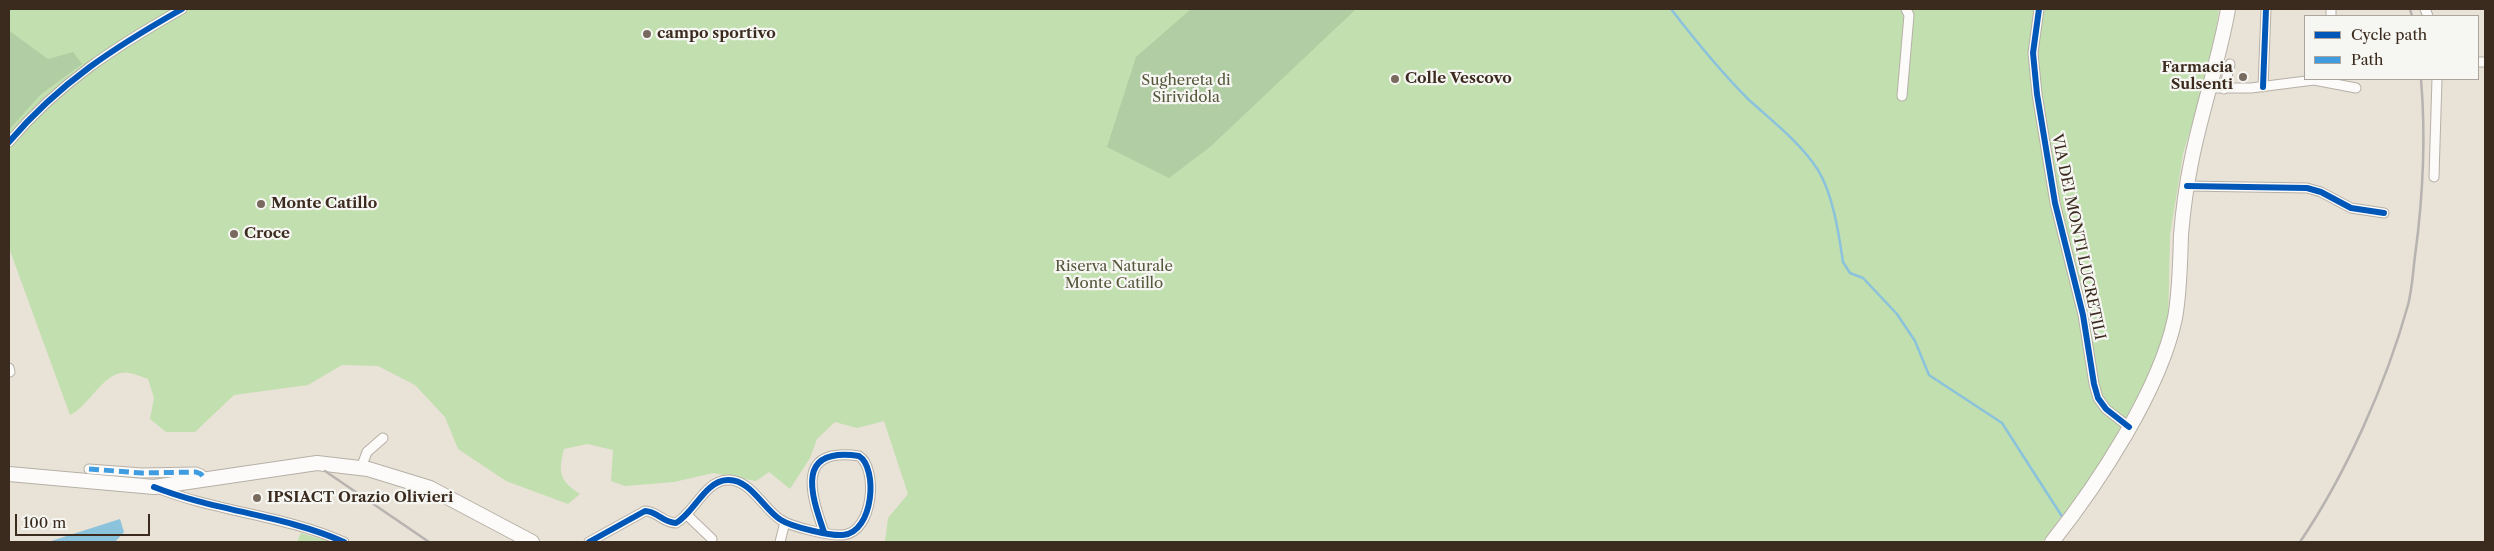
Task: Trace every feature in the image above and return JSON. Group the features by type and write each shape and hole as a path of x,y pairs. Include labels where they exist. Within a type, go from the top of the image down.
{"main road":[{"path":"2052,542 2090,492 2129,426 2155,376 2173,327 2178,300 2182,234 2191,162 2217,88 2228,9"},
{"path":"9,474 154,487 317,463 361,468 430,488 532,542"}],"street":[{"path":"9,142 34,113 90,65 182,9"},
{"path":"1902,96 1909,15 1906,9"},
{"name":"VIA DEI MONTI LUCRETILI","path":"2039,9 2034,53 2038,94 2055,203 2083,315 2094,384 2098,398 2106,409 2129,426"},
{"path":"2263,87 2266,9"},
{"path":"2230,64 2217,88 2263,87 2306,80 2328,80 2356,88"},
{"path":"2434,177 2437,80"},
{"path":"2188,186 2307,188 2321,192 2352,208 2384,213"},
{"path":"361,468 367,452 383,438"},
{"path":"589,542 645,512 651,512 673,523 679,521 714,485 724,480 731,480 742,484 775,516 784,522 824,532 846,535 855,530 866,517 870,504 868,472 865,461 859,456 826,458 814,467 812,487 814,500 824,532"},
{"path":"89,469 142,473 194,472 201,474 205,480"},
{"path":"154,487 179,497 310,530 344,542"},
{"path":"686,514 712,539"},
{"path":"780,542 784,522"},
{"path":"518,535 538,542"}],"green space":[{"name":"Riserva Naturale Monte Catillo","path":"9,9 2219,9 2212,57 2183,154 2170,235 2168,325 2144,384 2100,466 2042,542 885,542 888,518 908,494 884,421 857,428 835,422 817,439 810,458 790,489 769,472 756,481 713,473 674,482 625,486 611,481 613,450 587,444 564,449 561,464 562,475 564,480 580,494 568,504 506,481 458,449 445,417 415,385 378,366 342,365 308,385 234,395 195,432 166,432 150,419 154,398 148,379 129,373 120,373 112,376 77,411 70,415 9,248"},
{"name":"Sughereta di Sirividola","path":"1191,9 1356,9 1210,147 1169,178 1107,147 1136,57"},
{"path":"11,32 48,59 73,52 82,64 40,95 9,130 9,33"},
{"path":"301,533 331,542 297,542"}],"water":[{"path":"120,519 124,532 115,542 48,542"}],"waterway":[{"path":"1671,9 1748,99 1803,150 1818,170 1828,191 1843,262 1850,273 1863,278 1897,314 1915,341 1929,375 2002,423 2063,518"}],"railway":[{"path":"2410,9 2412,15"},
{"path":"2300,542 2317,516 2363,428 2388,366 2408,305 2422,190 2423,123 2421,80"},
{"path":"325,471 429,542"}],"marked path":[{"path":"89,469 142,473 196,472 201,474 205,480"}],"cycle path":[{"path":"9,142 48,101 90,67 134,37 182,9"},
{"path":"2039,9 2033,53 2037,94 2055,203 2083,315 2098,398 2106,409 2129,427"},
{"path":"2263,87 2266,9"},
{"path":"2187,186 2307,188 2321,192 2351,208 2384,213"},
{"path":"589,542 645,511 676,523 706,491 719,482 727,480 743,484 750,489 775,515 786,523 821,533 843,535 853,531 861,523 867,512 870,499 869,473 865,463 859,456 839,455 825,458 817,466 813,476 812,488 824,532"},
{"path":"154,487 201,502 297,525 344,542"}],"place":[{"name":"campo sportivo","path":"647,34"},
{"name":"Farmacia Sulsenti","path":"2243,77"},
{"name":"Colle Vescovo","path":"1395,79"},
{"name":"Monte Catillo","path":"261,204"},
{"name":"Croce","path":"234,234"},
{"name":"IPSIACT Orazio Olivieri","path":"257,498"}]}
